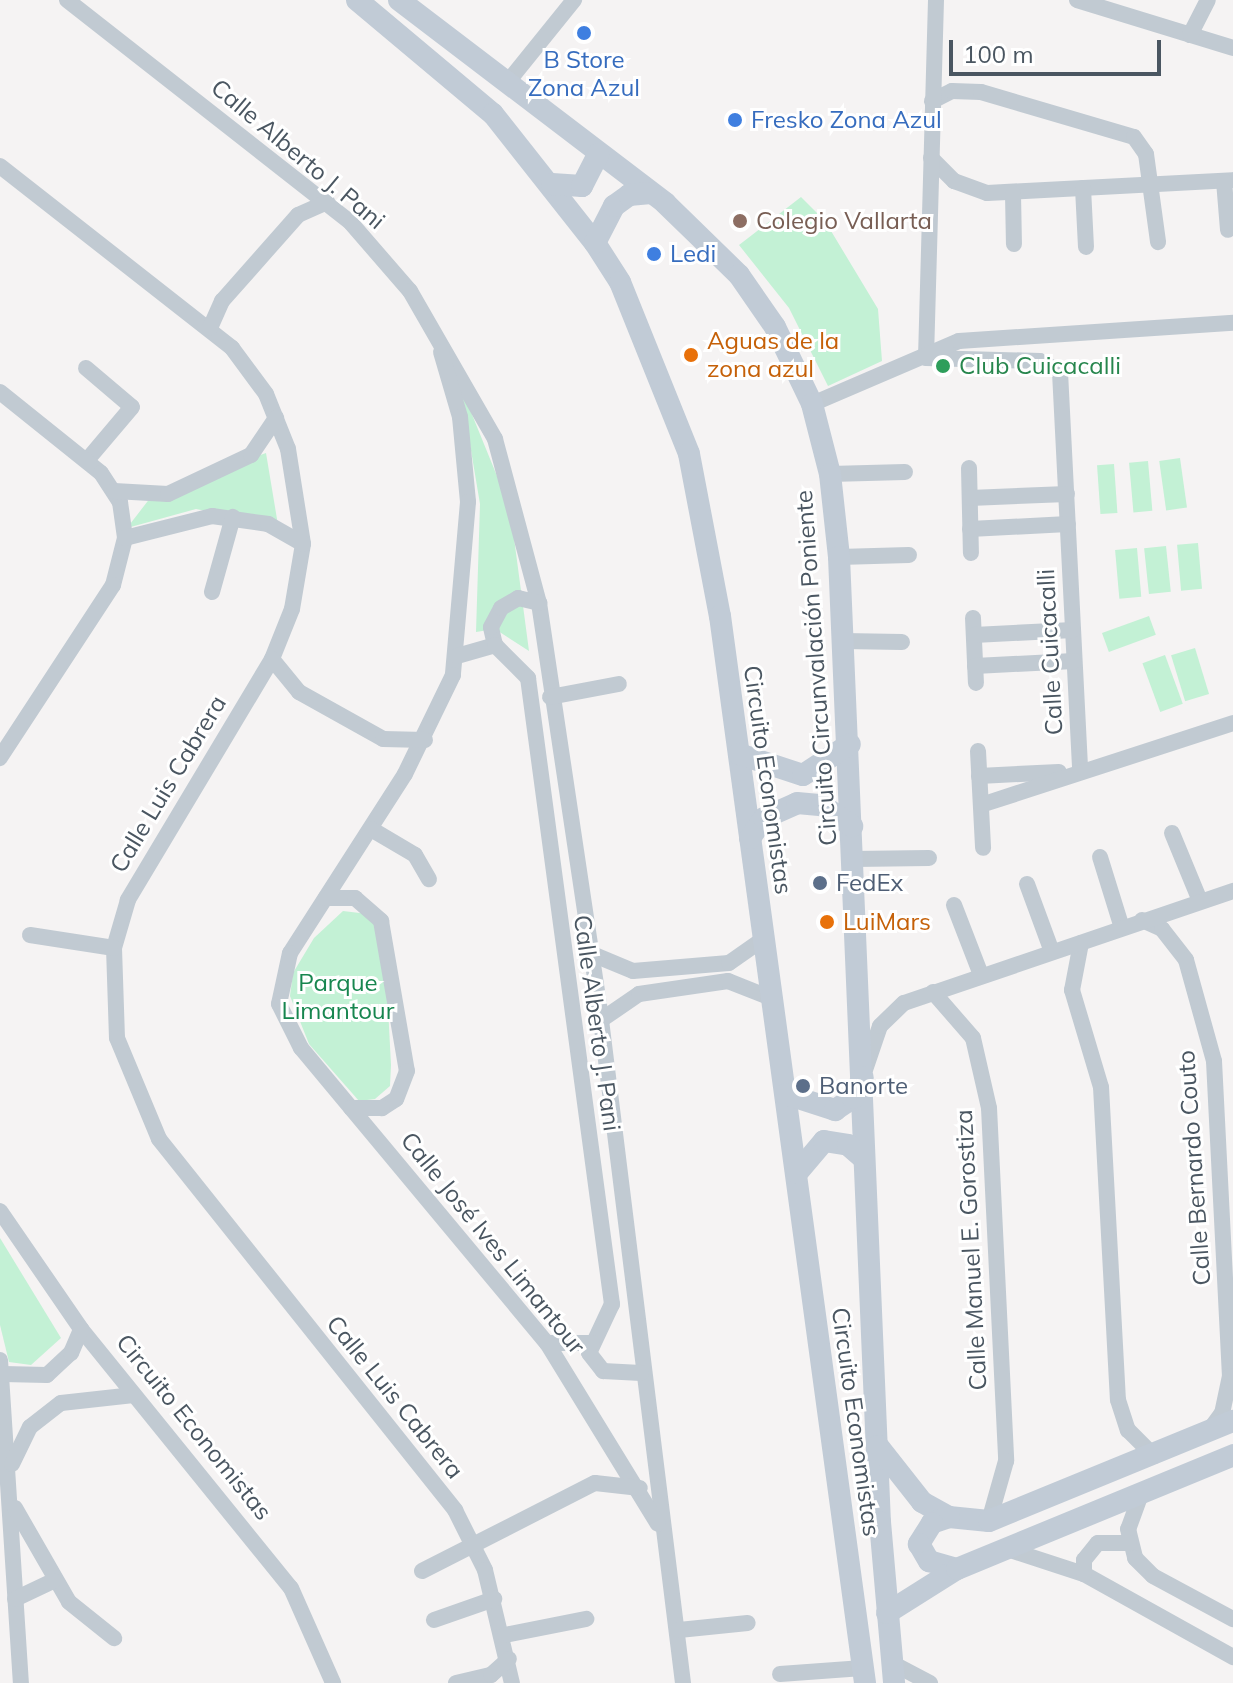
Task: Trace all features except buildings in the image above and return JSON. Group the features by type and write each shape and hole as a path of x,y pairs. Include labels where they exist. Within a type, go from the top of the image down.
{"main road":[{"name":"Circuito Economistas","path":"357,0 478,100 552,184 620,282 689,454 739,754 864,1676"},
{"name":"Circuito Circunvalación Poniente","path":"399,0 651,193 739,275 775,327 812,404 830,474 839,557 850,744 876,1444 893,1673"},
{"path":"552,184 582,186 595,172 598,154"},
{"path":"595,243 621,200 651,193"},
{"path":"739,754 803,775 850,744"},
{"path":"750,838 764,818 797,803 822,805 852,826"},
{"path":"786,1094 835,1110 853,1098 863,1075"},
{"path":"797,1173 824,1141 848,1145 864,1159"},
{"path":"957,1569 929,1561 919,1544 932,1523 949,1517 989,1521 1154,1456 1233,1421"},
{"path":"876,1444 901,1484 949,1517"},
{"path":"887,1613 957,1569 1231,1457"}],"street":[{"name":"Calle Alberto J. Pani","path":"67,0 327,202 385,259 434,328 495,439 539,603 550,697 601,1020 641,1373 679,1630 683,1683"},
{"path":"507,83 574,0"},
{"path":"926,358 936,0"},
{"path":"1077,0 1233,48"},
{"path":"1190,35 1208,0"},
{"path":"932,101 952,91 981,92 1122,133 1142,145 1152,182 1158,242"},
{"path":"931,158 967,187 1013,194 1152,182 1228,180 1228,230"},
{"name":"Calle Luis Cabrera","path":"0,166 210,328 253,372 276,418 297,482 303,544 292,609 272,659 145,863 114,948 120,1050 159,1139 435,1481 474,1542 505,1635 512,1683"},
{"path":"1083,188 1086,247"},
{"path":"1013,194 1014,244"},
{"path":"210,328 222,301 298,215 327,202"},
{"path":"812,404 926,358 959,341 1233,323"},
{"name":"Calle José Ives Limantour","path":"434,328 466,472 469,537 457,656 425,740 290,953 279,1004 301,1048 547,1343 640,1488 664,1537"},
{"name":"Calle Cuicacalli","path":"1050,336 1056,368 1067,494 1080,771"},
{"path":"926,358 1056,368"},
{"path":"86,368 132,407 88,459"},
{"path":"0,392 88,459 114,491 125,538 113,585 0,758"},
{"path":"114,491 168,494 251,455 276,418"},
{"path":"969,468 971,553"},
{"path":"830,474 905,472"},
{"path":"970,498 1067,494"},
{"path":"125,538 175,520 233,517 282,529 303,544"},
{"path":"212,592 233,517"},
{"path":"970,529 1068,524"},
{"path":"839,557 909,555"},
{"path":"457,656 495,645 491,627 501,608 518,598 539,603"},
{"path":"976,683 974,626 1073,630"},
{"path":"843,641 902,642"},
{"name":"Calle Alberto J. Pani","path":"495,645 528,678 612,1304 592,1343"},
{"path":"272,659 299,692 383,739 425,740"},
{"path":"975,666 1074,661"},
{"path":"550,697 619,684"},
{"path":"981,805 1233,723"},
{"path":"978,751 983,848"},
{"path":"979,776 1080,771"},
{"path":"371,829 415,855 429,879"},
{"path":"1172,833 1200,901"},
{"path":"1100,857 1122,928"},
{"path":"854,859 929,858"},
{"path":"1027,884 1052,952"},
{"path":"863,1075 880,1026 904,1003 1233,891"},
{"name":"Calle José Ives Limantour","path":"326,898 355,898 381,921 407,1071 396,1099 382,1108 351,1108"},
{"path":"954,905 981,975"},
{"name":"Calle Bernardo Couto","path":"1142,920 1162,929 1186,960 1214,1061 1230,1376 1222,1413 1208,1432"},
{"path":"30,935 114,948"},
{"path":"592,954 633,971 729,963 762,940"},
{"path":"1081,943 1072,990 1091,1033 1101,1087 1118,1400 1128,1430 1154,1456"},
{"path":"601,1020 639,994 728,981 771,998"},
{"name":"Calle Manuel E. Gorostiza","path":"933,992 973,1038 989,1108 1006,1461 989,1521"},
{"name":"Circuito Economistas","path":"0,1211 81,1329 291,1588 335,1679"},
{"path":"21,1683 13,1538 6,1511 11,1465 2,1367 47,1375 71,1353 81,1329"},
{"path":"547,1343 592,1343 592,1362 603,1371 641,1373"},
{"path":"11,1465 30,1427 61,1403 134,1395"},
{"path":"422,1571 595,1483 640,1488"},
{"path":"1141,1494 1129,1543 1153,1576 1233,1619"},
{"path":"6,1511 53,1581 114,1638"},
{"path":"1084,1574 1084,1560 1098,1543 1129,1543"},
{"path":"1007,1549 1084,1574 1233,1657"},
{"path":"15,1599 53,1581"},
{"path":"434,1620 494,1599"},
{"path":"505,1635 586,1619"},
{"path":"679,1630 748,1623"},
{"path":"456,1683 491,1675 509,1659"},
{"path":"893,1673 930,1683"},
{"path":"780,1674 864,1676"}],"green space":[{"path":"801,197 825,221 878,309 882,361 828,386 789,308 739,245"},
{"path":"460,385 510,508 529,651 495,629 476,632 480,504"},
{"path":"266,453 278,525 196,509 127,528 154,493"},
{"path":"1180,458 1187,508 1166,510 1159,461"},
{"path":"1148,461 1152,511 1133,512 1129,463"},
{"path":"1114,464 1117,513 1100,514 1097,465"},
{"path":"1198,543 1202,589 1181,591 1177,545"},
{"path":"1166,546 1171,592 1149,594 1144,548"},
{"path":"1137,548 1141,597 1119,599 1115,550"},
{"path":"1149,616 1156,635 1109,652 1102,633"},
{"path":"1195,648 1209,694 1185,701 1171,655"},
{"path":"1165,655 1183,704 1160,712 1142,663"},
{"name":"Parque Limantour","path":"343,911 368,914 384,931 390,1086 375,1099 359,1101 309,1044 290,996 293,973 314,938"},
{"path":"0,1238 61,1338 31,1365 9,1362 0,1325"}],"place":[{"name":"B Store Zona Azul","path":"584,33"},
{"name":"Fresko Zona Azul","path":"735,120"},
{"name":"Colegio Vallarta","path":"740,221"},
{"name":"Ledi","path":"654,254"},
{"name":"Aguas de la zona azul","path":"691,355"},
{"name":"Club Cuicacalli","path":"943,366"},
{"name":"FedEx","path":"820,883"},
{"name":"LuiMars","path":"827,922"},
{"name":"Banorte","path":"803,1086"}]}
